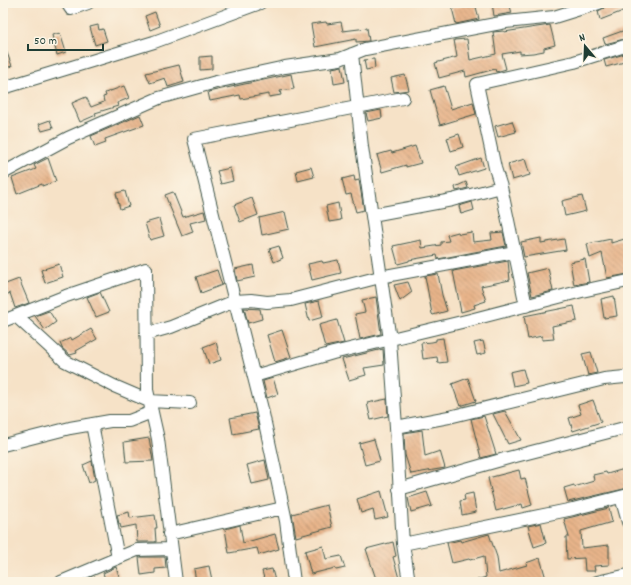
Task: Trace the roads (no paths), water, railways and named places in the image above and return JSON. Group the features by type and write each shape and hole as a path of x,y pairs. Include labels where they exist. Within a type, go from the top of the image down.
{"street":[{"path":"67,3 71,9 88,3"},
{"path":"3,88 154,42 230,8 260,3"},
{"path":"3,173 68,138 159,98 216,82 284,67 340,58 365,49 506,22 554,18 599,3"},
{"path":"526,306 501,187 495,168 477,84 574,62 628,45"},
{"path":"352,54 363,155 390,340 400,489 402,544 409,582"},
{"path":"294,582 283,508 254,376 194,139 403,98"},
{"path":"372,215 452,200 501,187"},
{"path":"146,334 171,327 235,301 251,300 267,302 290,300 380,277 515,252"},
{"path":"3,322 66,296 146,269 147,390 158,439 176,582"},
{"path":"254,376 333,353 628,281"},
{"path":"16,316 65,361 121,389 150,407"},
{"path":"396,427 449,417 604,379 617,377 628,378"},
{"path":"3,445 110,420 129,421 150,407 190,403"},
{"path":"92,424 118,558"},
{"path":"400,489 508,458 628,427"},
{"path":"402,544 573,510 624,496 628,522"},
{"path":"169,534 283,508"},
{"path":"61,582 136,550 171,549"},
{"path":"596,582 628,575"}]}
